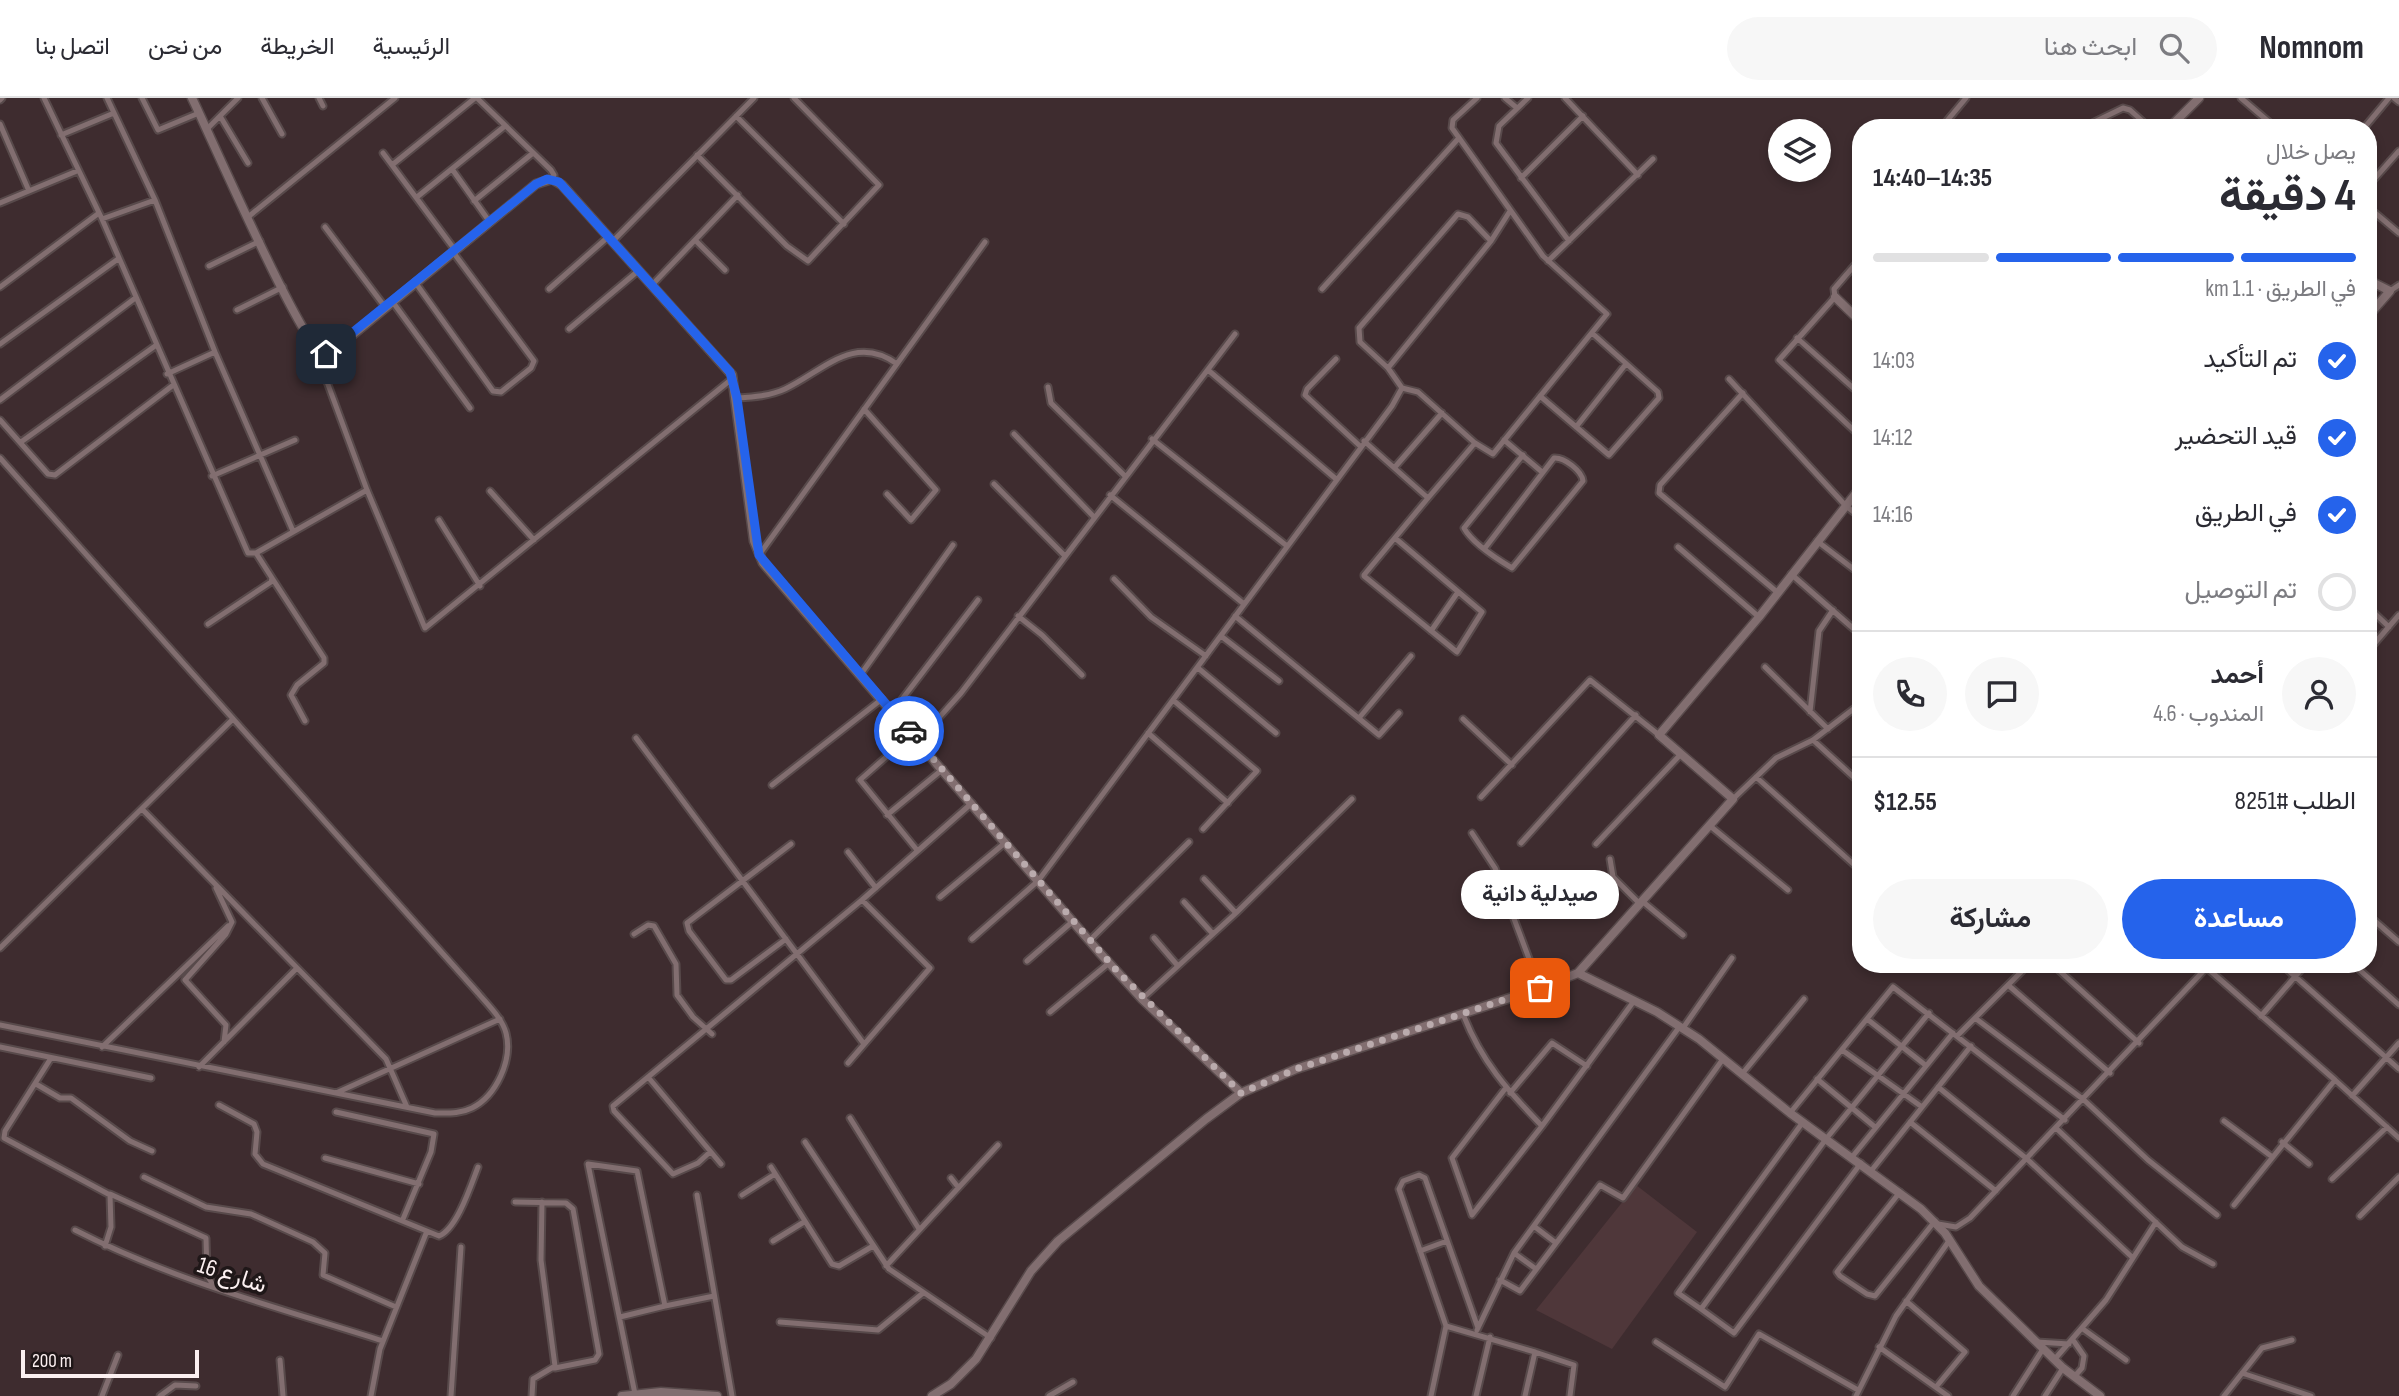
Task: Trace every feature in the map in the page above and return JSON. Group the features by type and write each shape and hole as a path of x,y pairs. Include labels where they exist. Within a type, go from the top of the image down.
{"street":[{"path":"44,98 101,216 134,299 247,553 257,553 367,490"},
{"path":"107,98 155,200 215,352 293,531"},
{"path":"142,98 158,130 199,113"},
{"path":"192,98 283,287 313,346 321,354 323,371 367,490 425,628 733,378"},
{"path":"207,129 238,98"},
{"path":"262,98 282,135"},
{"path":"318,98 323,106"},
{"path":"248,217 395,98"},
{"path":"392,164 476,98 553,172 552,179"},
{"path":"550,289 610,240 754,98"},
{"path":"698,155 805,261 844,224 878,184 794,98"},
{"path":"1477,98 1451,123 1458,139 1548,261 1606,311 1606,316 1491,454 1418,392 1402,388 1388,368 1360,342 1359,328 1458,214 1468,217 1491,241"},
{"path":"1505,98 1517,108"},
{"path":"1528,98 1499,126 1496,143 1569,241"},
{"path":"1565,98 1638,174"},
{"path":"1948,119 1966,98"},
{"path":"2178,119 2199,98"},
{"path":"2241,98 2266,119"},
{"path":"2372,119 2392,98 2399,102"},
{"path":"2100,119 2123,108 2130,110 2140,119"},
{"path":"61,135 114,113"},
{"path":"220,116 248,163"},
{"path":"736,116 844,224"},
{"path":"1521,178 1583,116"},
{"path":"0,124 29,191"},
{"path":"417,197 505,126"},
{"path":"1322,289 1458,139"},
{"path":"2377,177 2399,151"},
{"path":"383,153 533,359 531,368 501,392 495,393 415,282"},
{"path":"474,201 533,153"},
{"path":"1548,261 1653,159"},
{"path":"452,169 489,221"},
{"path":"0,203 77,171"},
{"path":"321,354 339,346 536,184 552,179"},
{"path":"552,179 568,191 728,368 737,398 759,555 1089,941 1142,999 1241,1093"},
{"path":"652,285 738,195"},
{"path":"0,287 101,216 155,200"},
{"path":"1388,368 1491,241 1510,211"},
{"path":"2377,215 2399,233"},
{"path":"326,227 470,408"},
{"path":"695,240 725,270"},
{"path":"209,266 260,241"},
{"path":"759,555 985,242"},
{"path":"0,344 118,259"},
{"path":"1852,268 1833,289 1835,297 1852,313"},
{"path":"569,329 638,271"},
{"path":"2377,284 2390,291"},
{"path":"2377,306 2399,285"},
{"path":"237,310 283,287"},
{"path":"1835,297 1780,361 1852,428"},
{"path":"0,400 134,299"},
{"path":"1540,396 1611,455 1659,398 1658,392 1591,332"},
{"path":"919,741 948,710 1235,334"},
{"path":"1797,338 1852,387"},
{"path":"21,442 155,346"},
{"path":"167,374 215,352"},
{"path":"737,398 781,390 838,358 876,352 897,364"},
{"path":"1336,359 1307,389 1305,395 1362,444 1395,467 1429,498"},
{"path":"1576,427 1626,364"},
{"path":"1208,370 1336,479"},
{"path":"1729,379 1852,511"},
{"path":"0,420 48,474 55,475 172,386"},
{"path":"1048,387 1051,402 1125,476"},
{"path":"972,939 1038,881 1198,668 1402,388"},
{"path":"1743,393 1660,485 1659,493 1777,592"},
{"path":"864,409 936,490 911,520 887,494"},
{"path":"1395,467 1442,413"},
{"path":"1014,434 1094,517"},
{"path":"1153,439 1287,546"},
{"path":"212,476 295,440"},
{"path":"1504,440 1542,472"},
{"path":"1395,538 1482,612 1455,652 1364,576 1395,538 1475,443"},
{"path":"1485,548 1552,460 1559,457 1581,474 1583,480 1515,567 1509,567 1485,548 1466,532 1465,525 1523,455"},
{"path":"0,458 500,1019 507,1034 508,1053 500,1078 490,1094 474,1107 457,1113 435,1113 0,1025"},
{"path":"994,484 1064,555"},
{"path":"490,491 534,540"},
{"path":"1110,495 1244,604"},
{"path":"1659,734 1759,617 1852,498"},
{"path":"439,520 480,586"},
{"path":"1817,541 1852,569"},
{"path":"861,674 953,545"},
{"path":"1678,547 1759,617"},
{"path":"257,553 324,658 324,663 293,689 291,695 305,721"},
{"path":"1791,574 1852,627"},
{"path":"208,624 267,585 272,578"},
{"path":"1114,579 1151,617 1206,656"},
{"path":"1431,631 1458,592"},
{"path":"893,711 978,600"},
{"path":"1810,712 1819,631 1833,611"},
{"path":"2377,641 2399,615"},
{"path":"1018,616 1083,675"},
{"path":"1235,616 1380,736 1399,713"},
{"path":"2377,616 2389,627"},
{"path":"1221,636 1279,681"},
{"path":"1359,718 1411,656"},
{"path":"1765,667 1828,729"},
{"path":"1198,668 1276,733"},
{"path":"1481,797 1590,680 1659,734 1733,799"},
{"path":"772,785 882,699"},
{"path":"1173,700 1256,769 1256,773 1203,830"},
{"path":"936,1395 960,1376 991,1338 1031,1271 1058,1241 1206,1118 1241,1093 1296,1069 1540,988 1577,972 1709,825 1756,777 1781,754 1813,740 1852,712"},
{"path":"1521,843 1636,715"},
{"path":"0,948 233,719"},
{"path":"1463,719 1511,765"},
{"path":"1148,733 1228,803"},
{"path":"912,734 860,779 917,850"},
{"path":"636,738 864,1044"},
{"path":"1813,740 1852,776"},
{"path":"1596,844 1681,754"},
{"path":"887,815 943,769"},
{"path":"1756,777 1852,863"},
{"path":"1142,999 1236,913 1352,799"},
{"path":"710,1152 698,1163 673,1174 614,1111 615,1102 796,951 862,900 972,803"},
{"path":"142,808 296,970 386,1059 407,1107"},
{"path":"1709,825 1788,890"},
{"path":"1472,833 1495,868 1540,988"},
{"path":"940,897 1006,842"},
{"path":"1089,941 1189,842"},
{"path":"786,939 732,980 726,980 689,931 687,923 791,844"},
{"path":"848,852 876,888"},
{"path":"1610,859 1613,877 1683,935"},
{"path":"1204,879 1236,913"},
{"path":"214,883 232,922"},
{"path":"848,1063 930,967 862,900"},
{"path":"1184,902 1213,934"},
{"path":"224,1042 226,1025 185,980 226,934 232,922"},
{"path":"102,1047 232,922"},
{"path":"1027,961 1072,922"},
{"path":"2377,923 2399,942"},
{"path":"634,934 648,925 654,926 676,964 677,995 712,1034"},
{"path":"1154,938 1178,966"},
{"path":"1477,1331 1514,1253 1732,958"},
{"path":"1050,1012 1109,963"},
{"path":"200,1067 296,970"},
{"path":"1577,972 1682,1027 1790,1113 1900,1192 1936,1222 1979,1286 2054,1360 2099,1396"},
{"path":"1852,1157 1924,1064 2020,973"},
{"path":"2062,973 2138,1043"},
{"path":"1936,1222 1949,1228 1960,1226 2057,1129 2203,973"},
{"path":"2216,973 2260,1016 2399,1138"},
{"path":"2292,973 2399,1069"},
{"path":"2260,1016 2298,973"},
{"path":"2363,973 2399,1005"},
{"path":"2008,985 2110,1073"},
{"path":"1790,1113 1893,987 2065,1120"},
{"path":"1742,1074 1804,999"},
{"path":"1587,1066 1552,1042 1452,1158 1470,1214 1475,1213 1542,1126 1587,1066 1634,1001"},
{"path":"1701,1309 1826,1139 1929,1013"},
{"path":"1463,1014 1476,1048 1508,1091 1542,1126"},
{"path":"1975,1018 2084,1100 2148,1160 2217,1215"},
{"path":"336,1093 500,1019"},
{"path":"1867,1019 1924,1064"},
{"path":"2352,1096 2399,1043"},
{"path":"1871,1171 1971,1046"},
{"path":"0,1047 151,1077"},
{"path":"1842,1049 1922,1107"},
{"path":"51,1058 5,1131 4,1138 108,1193 206,1238 207,1275 214,1287"},
{"path":"1500,1280 1519,1292 1600,1185 1623,1198 1723,1059"},
{"path":"648,1077 721,1164"},
{"path":"1817,1079 1875,1127"},
{"path":"2234,1205 2334,1080"},
{"path":"36,1084 60,1098 71,1098 130,1141 152,1151"},
{"path":"1938,1087 2027,1159 2133,1258"},
{"path":"219,1105 254,1124 257,1132 255,1154 262,1164 403,1219 439,1236 445,1233 465,1200 478,1167"},
{"path":"336,1112 432,1132 435,1139 403,1219"},
{"path":"850,1118 919,1228"},
{"path":"2224,1121 2271,1156"},
{"path":"1803,1122 1678,1293 1734,1334 1861,1164"},
{"path":"1910,1122 1997,1191"},
{"path":"2332,1179 2387,1127"},
{"path":"2057,1129 2182,1247 2213,1264"},
{"path":"805,1142 887,1266 991,1338"},
{"path":"2282,1142 2309,1164"},
{"path":"887,1266 919,1228 998,1145"},
{"path":"325,1158 419,1184"},
{"path":"639,1395 588,1164 637,1171 665,1306"},
{"path":"771,1167 804,1223 834,1265 873,1246"},
{"path":"742,1195 775,1174"},
{"path":"1431,1396 1446,1326 1399,1187 1411,1178 1424,1176 1477,1331"},
{"path":"144,1177 206,1207 251,1214 313,1242 325,1253 323,1275 396,1307"},
{"path":"2360,1216 2399,1177"},
{"path":"951,1178 958,1187"},
{"path":"1900,1192 1855,1247 1838,1275 1867,1294 1875,1296 1936,1222"},
{"path":"105,1246 111,1227 111,1196 108,1193"},
{"path":"696,1195 732,1396"},
{"path":"515,1202 566,1203 573,1209 599,1341 600,1353 594,1360 555,1368 533,1378 532,1396"},
{"path":"542,1202 541,1260 555,1368"},
{"path":"2054,1360 2083,1329 2156,1222"},
{"path":"773,1241 804,1223"},
{"path":"1535,1227 1556,1243"},
{"name":"شارع 16","path":"75,1230 105,1246 214,1287 383,1341"},
{"path":"371,1396 383,1341 427,1231"},
{"path":"1420,1251 1447,1241"},
{"path":"1656,1342 1725,1387 1759,1334 1857,1393 1879,1347 1906,1301 1950,1241"},
{"path":"451,1396 461,1247"},
{"path":"1514,1253 1536,1269"},
{"path":"780,1322 878,1330 923,1293"},
{"path":"620,1317 715,1296"},
{"path":"1906,1301 1965,1352 1936,1387"},
{"path":"1446,1326 1477,1331 1574,1366 1570,1396"},
{"path":"2083,1329 2126,1360"},
{"path":"1476,1396 1490,1337"},
{"path":"2224,1396 2262,1348 2292,1339"},
{"path":"2040,1345 2071,1342"},
{"path":"2071,1342 2084,1356 2081,1368 2074,1377"},
{"path":"2013,1396 2040,1345"},
{"path":"1879,1347 1948,1396"},
{"path":"1525,1396 1535,1353"},
{"path":"102,1396 118,1354"},
{"path":"280,1360 283,1396"},
{"path":"2045,1396 2063,1368"},
{"path":"2242,1373 2311,1396"},
{"path":"1049,1396 1073,1382"},
{"path":"160,1396 175,1385 197,1386"},
{"path":"622,1396 661,1392 717,1396"}],"shaded area":[{"path":"1636,1185 1697,1232 1612,1349 1536,1310"}],"way so far":[{"path":"909,731 992,825 1072,922 1142,999 1241,1093 1296,1069 1540,988"}],"place":[{"name":"صيدلية دانية","path":"1540,988"}],"route":[{"path":"326,354 536,184 547,179 559,182 728,368 737,398 752,527 759,555 767,568 909,731"}]}
